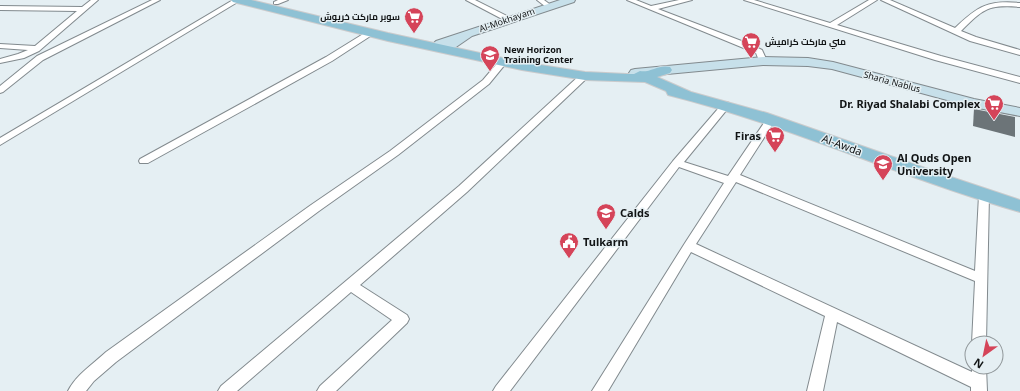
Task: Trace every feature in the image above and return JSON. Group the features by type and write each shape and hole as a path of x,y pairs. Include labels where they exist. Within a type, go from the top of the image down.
{"main road":[{"path":"237,0 371,33 531,62 641,75 650,83 659,87 685,94"},
{"path":"263,0 281,2 503,62 685,94"},
{"path":"583,77 616,79 652,74 665,70"},
{"name":"Al-Awda","path":"685,94 771,119 1020,206"}],"street":[{"path":"0,62 37,48 95,0"},
{"path":"0,90 45,55 157,0"},
{"path":"0,142 237,0"},
{"path":"469,0 509,19"},
{"name":"Al-Mokhayam","path":"445,46 468,34 509,19 544,3 570,0"},
{"path":"630,0 749,46 759,52 763,61"},
{"path":"651,8 689,0"},
{"path":"747,0 938,58 1020,80"},
{"path":"831,25 874,0"},
{"path":"884,0 956,32 1020,53"},
{"path":"956,32 986,5 999,3 1020,5"},
{"path":"0,8 85,9"},
{"path":"144,162 329,59 371,33"},
{"path":"0,46 37,48"},
{"path":"29,52 45,55"},
{"name":"Sharia Nablus","path":"763,61 791,60 827,64 973,103 1020,112"},
{"path":"665,70 763,61"},
{"path":"641,75 731,67 763,61"},
{"path":"76,391 89,376 112,357 315,208 394,153 486,82 503,62"},
{"path":"226,391 463,189 583,77"},
{"path":"501,391 677,163 726,105"},
{"path":"600,391 689,246 771,119"},
{"path":"677,163 732,179 980,278"},
{"path":"979,335 984,194"},
{"path":"689,246 832,314 979,387 979,375"},
{"path":"325,391 402,319 350,285"},
{"path":"815,391 832,314"}],"building":[{"path":"974,109 1015,117 1015,137 973,126"}],"place":[{"name":"سوبر ماركت خريوش","path":"414,34"},
{"name":"مني ماركت كراميش","path":"751,59"},
{"name":"New Horizon Training Center","path":"490,72"},
{"name":"Dr. Riyad Shalabi Complex","path":"994,121"},
{"name":"Firas","path":"775,153"},
{"name":"Al Quds Open University","path":"883,181"},
{"name":"Calds","path":"606,230"},
{"name":"Tulkarm","path":"569,259"}]}
